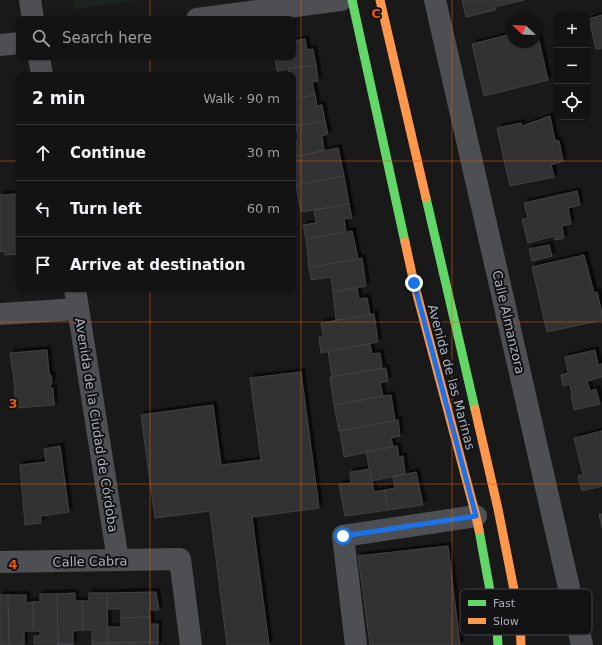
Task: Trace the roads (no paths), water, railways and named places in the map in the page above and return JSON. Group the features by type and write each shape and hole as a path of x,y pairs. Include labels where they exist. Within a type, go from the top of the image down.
{"street":[{"path":"30,0 33,16"},
{"path":"220,16 341,0"},
{"name":"Avenida de las Marinas","path":"352,0 414,283 476,516 490,589"},
{"name":"Avenida de las Marinas","path":"380,0 498,509 514,589"},
{"name":"Calle Almanzora","path":"435,0 569,589"},
{"path":"0,45 16,43"},
{"path":"40,60 42,72"},
{"path":"0,314 77,299"},
{"name":"Avenida de la Ciudad de Córdoba","path":"77,299 118,560"},
{"path":"356,645 343,536 476,516"},
{"name":"Calle Cabra","path":"0,562 180,559 191,645"},
{"name":"Avenida de las Marinas","path":"497,635 498,645"},
{"name":"Avenida de las Marinas","path":"521,635 521,645"},
{"name":"Calle Almanzora","path":"580,635 582,645"}]}
